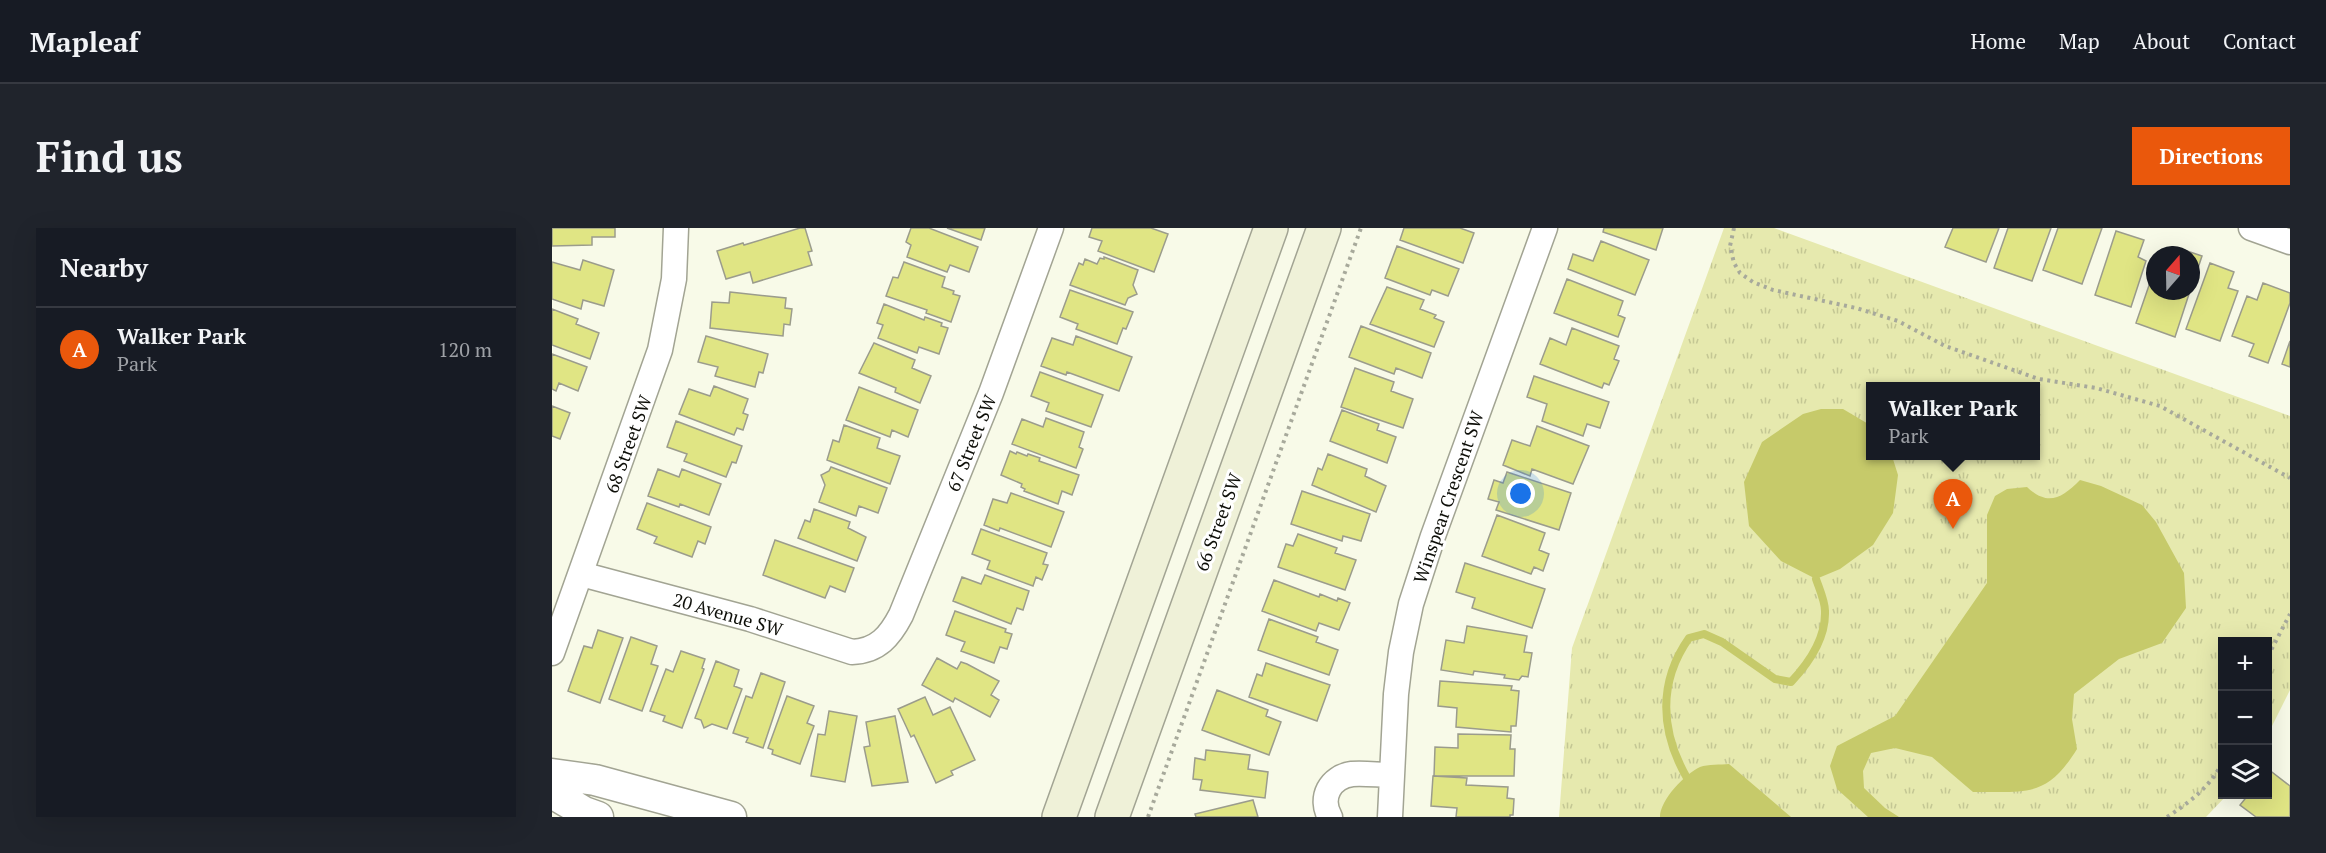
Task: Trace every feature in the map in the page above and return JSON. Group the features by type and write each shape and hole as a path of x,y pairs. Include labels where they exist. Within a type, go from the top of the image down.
{"main road":[{"path":"1059,817 1271,228"},
{"name":"66 Street SW","path":"1112,817 1324,228"}],"street":[{"name":"68 Street SW","path":"552,653 660,350 674,279 676,228"},
{"name":"67 Street SW","path":"873,648 889,636 901,615 991,393 1051,228"},
{"name":"Winspear Crescent SW","path":"1390,817 1396,694 1401,652 1412,604 1437,525 1545,228"},
{"path":"2251,228 2290,242"},
{"name":"20 Avenue SW","path":"581,574 750,619 852,652 873,648"},
{"path":"552,774 595,780 731,817"},
{"path":"1330,817 1324,800 1327,791 1335,781 1353,774 1392,775"},
{"path":"552,794 598,817"}],"path":[{"path":"1148,817 1361,228"},
{"path":"1734,228 1730,246 1734,263 1740,273 1752,282 1773,290 1856,308 1898,321 1945,346 2039,379 2096,388 2160,406 2290,478"},
{"path":"2272,648 2290,614"},
{"path":"2168,817 2193,800 2218,772"}],"green space":[{"path":"1724,228 1774,228 2290,416 2290,690 2272,726 2272,637 2218,637 2218,799 2223,799 2206,817 1559,817 1572,648"}],"shaded area":[{"path":"1821,409 1843,409 1866,423 1866,460 1893,460 1898,475 1893,513 1873,545 1840,569 1816,579 1781,561 1749,526 1744,482 1762,442 1803,414"},
{"path":"2080,480 2101,486 2142,505 2156,522 2184,573 2186,608 2162,643 2119,659 2074,694 2072,719 2077,749 2055,777 2033,789 1973,792 1932,757 1895,748 1871,753 1863,771 1864,788 1885,808 1899,817 1868,817 1837,789 1830,766 1837,746 1895,716 1987,583 1987,515 1995,496 2007,489 2027,487 2042,497 2055,498 2067,492"},
{"path":"1729,764 1791,817 1660,817 1664,803 1687,775 1703,766"}],"building":[{"path":"552,228 615,228 615,237 592,237 592,245 552,246"},
{"path":"805,228 812,251 808,252 812,265 753,283 750,272 726,279 717,251"},
{"path":"911,228 929,228 978,247 969,272 950,265 947,272 907,257 911,245 906,242"},
{"path":"947,228 985,228 981,240"},
{"path":"1092,228 1151,228 1168,234 1154,272 1098,251 1102,241 1089,237"},
{"path":"1404,228 1460,228 1474,233 1463,263 1400,240"},
{"path":"1604,228 1663,228 1656,250 1603,232"},
{"path":"1953,228 1999,228 1986,262 1945,247"},
{"path":"2008,228 2051,228 2032,281 1994,268"},
{"path":"2058,228 2102,228 2082,284 2043,270"},
{"path":"2116,231 2144,240 2138,257 2146,261 2131,307 2095,295"},
{"path":"1601,241 1649,260 1635,295 1568,269 1573,254 1593,261"},
{"path":"1397,246 1459,269 1448,296 1432,290 1430,295 1385,278"},
{"path":"1104,257 1138,270 1133,285 1137,294 1128,298 1125,305 1070,285 1079,263 1083,265 1085,259 1097,264 1100,258 1104,259"},
{"path":"583,260 614,270 604,306 583,300 581,309 552,299 552,262 580,270"},
{"path":"904,262 945,277 942,287 960,296 951,322 926,313 927,310 886,296 893,277 898,278"},
{"path":"2210,263 2234,272 2228,288 2238,291 2220,341 2186,329 2197,300 2200,300 2200,290"},
{"path":"1567,279 1623,301 1618,315 1625,318 1618,337 1554,313"},
{"path":"2263,283 2290,293 2290,303 2268,363 2249,356 2254,344 2232,336 2247,296 2257,300"},
{"path":"1387,287 1424,300 1420,309 1436,315 1434,318 1444,322 1434,347 1370,324"},
{"path":"1070,290 1133,312 1117,344 1076,329 1078,324 1060,317"},
{"path":"730,292 786,298 785,308 792,309 790,325 784,324 783,336 710,328 712,302 729,303"},
{"path":"2146,294 2146,300 2187,300 2175,337 2136,323"},
{"path":"884,304 924,320 925,317 942,323 941,326 948,328 939,354 919,347 917,353 878,338 883,325 877,323"},
{"path":"552,309 578,319 576,324 599,333 590,359 552,345"},
{"path":"1361,326 1431,353 1422,378 1396,368 1394,374 1349,357"},
{"path":"1572,328 1619,346 1614,359 1619,361 1609,385 1604,383 1602,388 1540,364 1550,338 1566,345"},
{"path":"706,336 768,354 763,373 759,372 755,387 715,376 718,367 698,362"},
{"path":"1076,336 1132,357 1119,391 1067,372 1066,375 1041,366 1052,338 1073,345"},
{"path":"2290,341 2290,367 2282,364"},
{"path":"874,343 915,360 912,368 931,376 920,403 895,392 896,388 859,373"},
{"path":"552,354 587,367 578,391 559,383 556,391 552,389"},
{"path":"1355,368 1394,382 1391,391 1413,399 1403,428 1341,407"},
{"path":"1040,372 1103,395 1091,427 1046,411 1049,403 1031,396"},
{"path":"1534,376 1609,402 1600,428 1587,424 1583,436 1542,421 1547,404 1527,397"},
{"path":"714,386 748,399 743,413 748,415 743,430 737,428 734,435 679,414 689,389 710,396"},
{"path":"859,387 918,410 908,437 892,430 890,437 846,420"},
{"path":"552,406 570,413 560,439 552,436"},
{"path":"1342,410 1379,424 1377,430 1396,437 1387,463 1330,441"},
{"path":"1046,418 1084,432 1079,447 1083,449 1076,468 1012,444 1022,419 1043,427"},
{"path":"676,421 742,446 736,463 732,462 726,477 684,461 687,454 667,447"},
{"path":"844,425 880,438 877,448 900,456 890,484 827,460 833,440 839,442"},
{"path":"1537,426 1589,446 1573,484 1532,469 1530,476 1503,465 1512,440 1530,446"},
{"path":"1010,451 1040,458 1039,461 1079,475 1072,495 1062,491 1058,504 1024,491 1022,484 1001,475"},
{"path":"1328,454 1367,469 1365,476 1386,486 1376,512 1312,485 1318,468 1322,470"},
{"path":"831,467 887,488 878,513 859,506 856,516 819,502 825,485 821,475 829,471"},
{"path":"658,469 679,477 682,469 721,484 709,515 680,504 679,507 648,496"},
{"path":"1507,472 1571,493 1559,530 1496,510 1499,502 1488,499 1494,480 1503,483"},
{"path":"1302,491 1370,514 1361,541 1343,536 1342,541 1291,524"},
{"path":"1011,493 1064,512 1051,547 1000,528 999,531 984,525 993,499 1007,503"},
{"path":"647,503 711,527 705,544 698,541 692,557 654,543 657,537 637,529"},
{"path":"814,509 850,522 848,528 866,537 857,561 798,538 805,520 810,522"},
{"path":"1497,515 1545,533 1539,550 1549,554 1543,571 1534,567 1531,574 1482,556"},
{"path":"981,529 1047,553 1043,564 1048,565 1042,580 1036,577 1033,586 987,569 990,561 972,554"},
{"path":"1298,534 1337,548 1335,553 1356,560 1345,590 1278,567 1286,544 1293,546"},
{"path":"775,540 854,568 845,592 830,586 825,598 763,575"},
{"path":"1465,563 1545,589 1532,628 1472,608 1475,598 1456,592"},
{"path":"985,575 1029,591 1023,610 1017,608 1011,624 953,601 962,577 981,584"},
{"path":"1274,580 1319,597 1320,594 1337,601 1338,598 1350,603 1339,630 1319,623 1316,631 1262,611"},
{"path":"955,611 1006,629 1005,632 1012,634 1007,649 1000,647 994,663 961,651 965,642 946,635"},
{"path":"1269,619 1318,637 1316,642 1338,650 1329,675 1258,650"},
{"path":"1467,626 1527,636 1524,652 1532,653 1528,677 1522,676 1519,680 1504,678 1505,675 1474,671 1473,675 1441,670 1446,640 1464,643"},
{"path":"598,630 623,638 600,703 568,691 584,646 592,648"},
{"path":"631,637 657,646 651,664 658,666 642,711 609,699"},
{"path":"681,651 705,659 702,668 704,669 682,728 663,721 665,716 650,711 666,669 673,672"},
{"path":"937,658 957,669 961,662 967,664 999,681 991,695 999,700 990,717 955,698 953,702 922,685"},
{"path":"716,661 739,670 734,686 742,689 727,729 712,724 704,728 701,720 695,718"},
{"path":"1266,663 1330,685 1317,721 1249,697 1257,674 1262,676"},
{"path":"761,673 785,682 763,748 746,742 748,738 733,733 746,696 752,698"},
{"path":"1440,681 1512,686 1511,690 1519,691 1516,726 1511,726 1511,732 1456,727 1457,708 1438,706"},
{"path":"1217,690 1268,710 1266,716 1281,722 1269,755 1202,730"},
{"path":"787,696 814,706 807,723 814,726 800,764 772,754 773,750 768,748"},
{"path":"925,697 933,715 950,707 975,760 951,771 953,775 936,783 914,735 911,737 898,709"},
{"path":"829,711 857,716 845,782 811,776 818,734 825,735"},
{"path":"895,716 908,782 872,786 864,747 870,746 866,722"},
{"path":"1458,734 1511,735 1510,749 1515,749 1514,776 1434,776 1435,747 1458,748"},
{"path":"1206,750 1250,755 1248,769 1268,772 1265,798 1200,790 1202,780 1193,779 1195,758 1205,760"},
{"path":"2272,772 2290,786 2290,817 2256,817 2240,805 2245,799 2272,799"},
{"path":"1433,776 1467,778 1466,785 1508,787 1507,798 1514,799 1513,815 1510,817 1456,817 1457,808 1431,806"},
{"path":"1253,800 1258,817 1196,817 1195,814"}],"waterway":[{"path":"1687,778 1672,742 1666,707 1672,672 1689,638 1704,634 1722,642 1775,679 1791,682 1815,650 1825,621 1825,607 1816,579"}],"place":[{"name":"Walker Park","path":"1953,529"}]}
